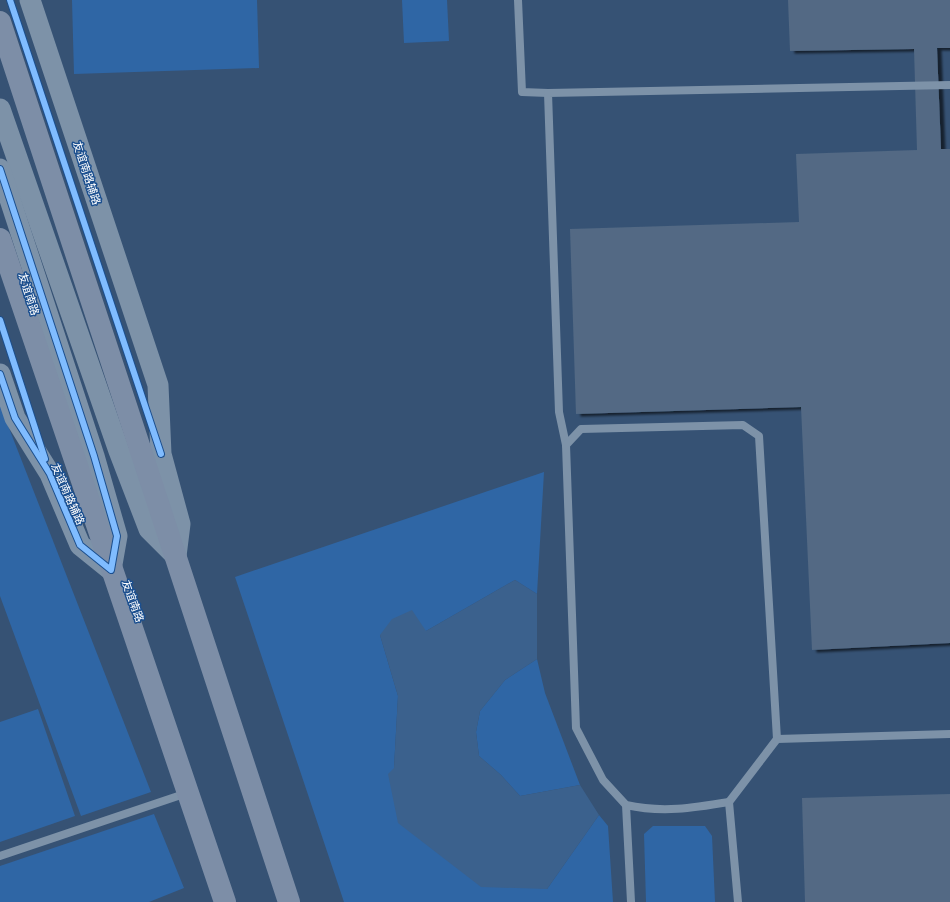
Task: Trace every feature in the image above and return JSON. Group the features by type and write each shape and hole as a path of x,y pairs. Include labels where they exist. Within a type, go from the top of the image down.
{"main road":[{"path":"0,22 289,902"},
{"name":"友谊南路","path":"0,238 110,570 134,632 225,902"}],"street":[{"name":"友谊南路辅路","path":"30,0 158,385 161,454 180,524 176,556"},
{"path":"0,109 119,450 146,522 149,529 176,556"},
{"path":"0,169 94,456 117,536 110,570"},
{"name":"友谊南路辅路","path":"0,374 14,418 50,474 80,545 110,570"}],"lane":[{"path":"518,0 522,92 548,93 950,85"},
{"path":"548,93 559,412 566,445 576,728 603,780 626,805 647,810 692,808 729,802"},
{"path":"566,445 581,429 743,425 759,436 777,740 729,802 738,902"},
{"path":"777,740 950,734"},
{"path":"0,856 187,793"},
{"path":"626,805 631,902"}],"shaded area":[{"path":"72,0 257,0 259,68 74,74"},
{"path":"402,0 447,0 449,41 404,43"},
{"path":"0,405 151,792 81,816 0,596"},
{"path":"544,472 537,594 515,580 426,631 380,635 398,696 394,768 547,889 599,815 608,826 613,902 344,902 235,577"},
{"path":"515,580 537,594 537,659 505,680 480,711 476,732 479,756 501,775 520,796 580,785 599,815 547,889 481,887 398,823 388,774 394,768 398,696 380,635 392,619 412,610 426,631"},
{"path":"537,659 545,693 580,785 520,796 501,775 479,756 476,732 480,711 505,680"},
{"path":"38,709 75,816 0,842 0,722"},
{"path":"154,814 184,888 149,902 0,902 0,866"},
{"path":"653,826 705,826 712,836 715,902 646,902 644,834"}],"building":[{"path":"788,0 950,0 950,48 937,48 941,149 950,149 950,643 812,650 801,407 576,414 570,229 799,222 796,154 917,150 914,49 790,51"},
{"path":"950,794 950,902 805,902 802,798"}],"cycle path":[{"path":"10,0 161,454"},
{"path":"0,169 94,456 117,536 111,570 80,545 50,474 15,418 0,374"},
{"path":"0,320 45,459"}]}
